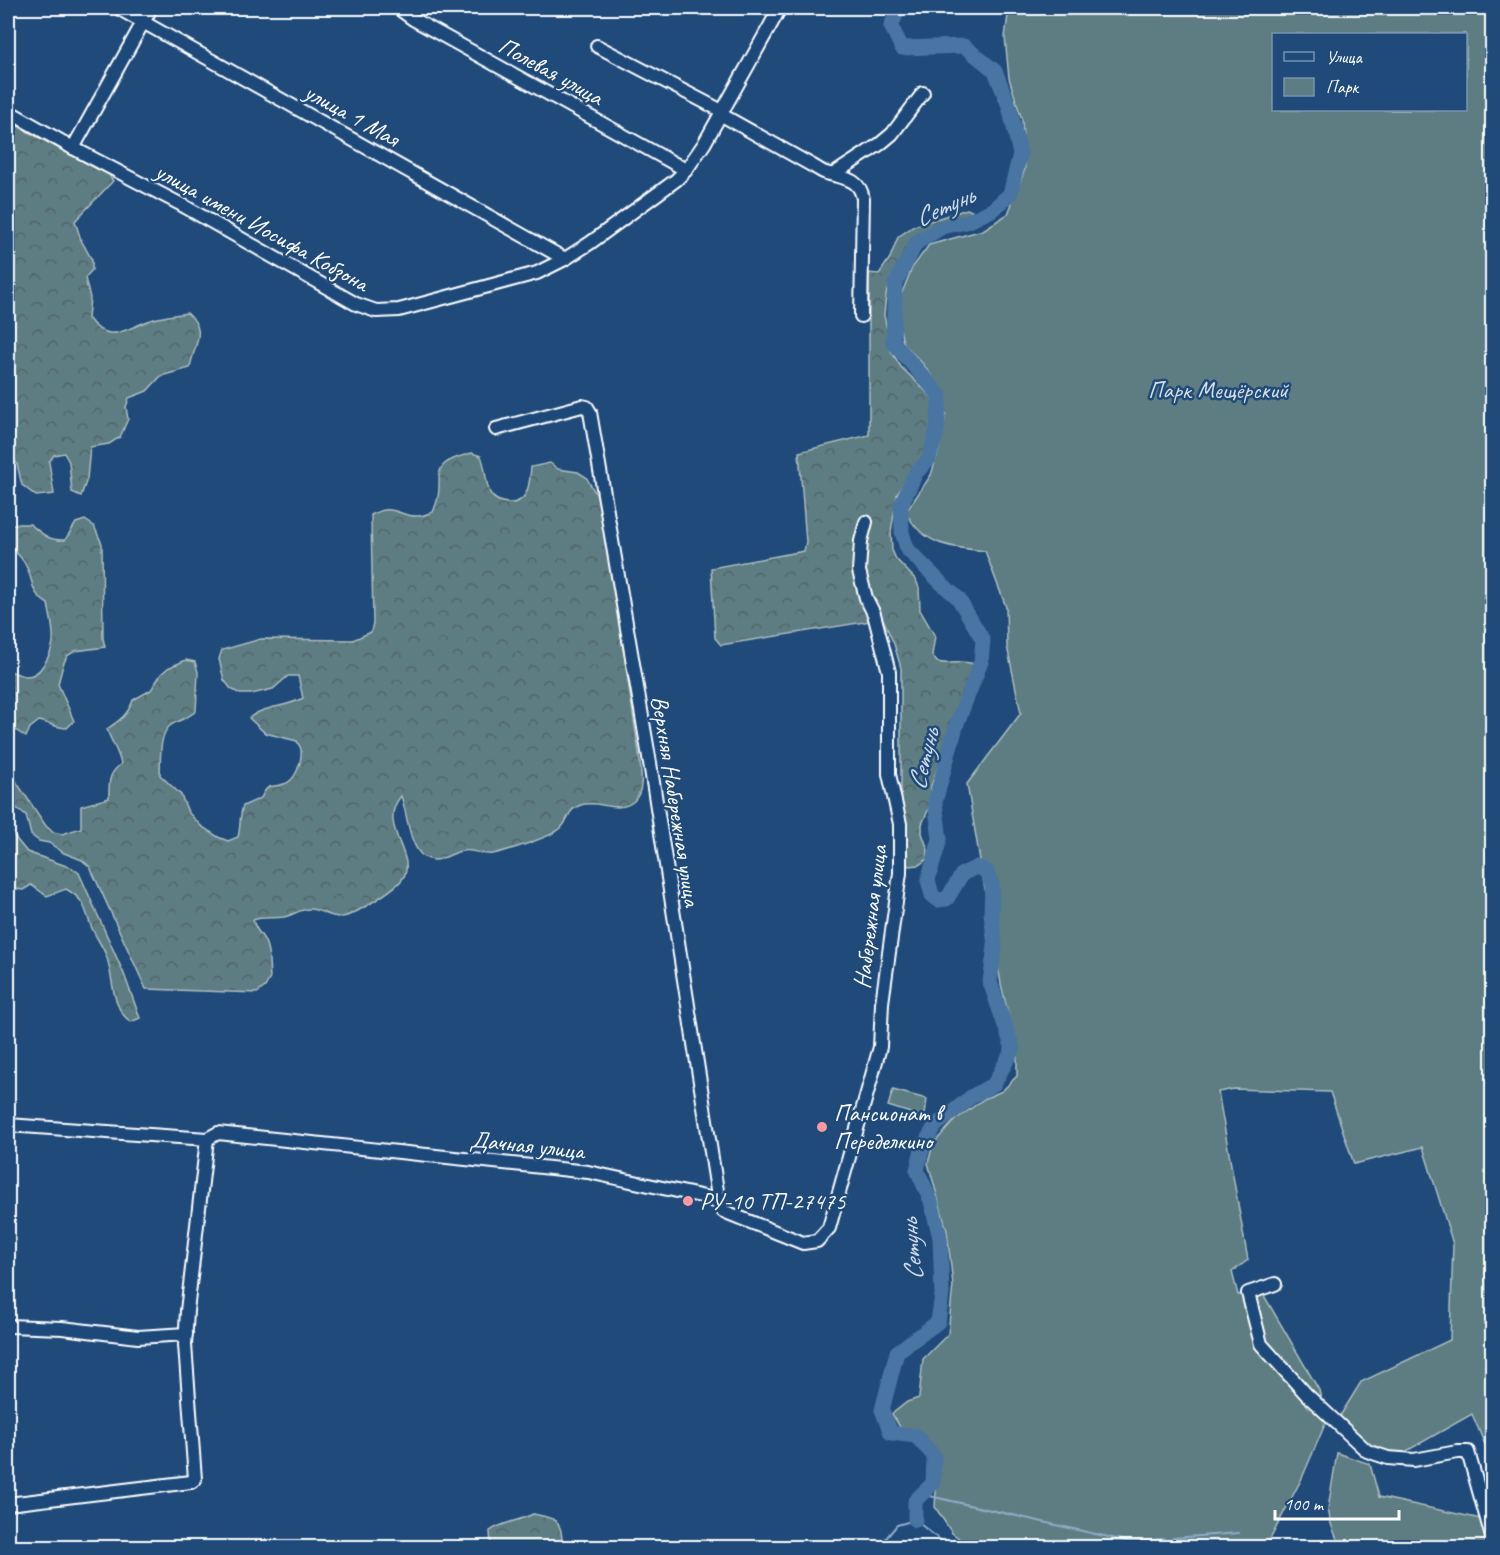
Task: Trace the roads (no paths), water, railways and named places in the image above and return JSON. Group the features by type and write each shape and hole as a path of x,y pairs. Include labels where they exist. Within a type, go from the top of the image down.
{"street":[{"name":"улица 1 Мая","path":"118,8 565,259"},
{"path":"73,148 151,8"},
{"name":"Полевая улица","path":"398,8 412,19 686,170"},
{"name":"улица имени Иосифа Кобзона","path":"8,111 182,205 356,304 376,311 399,310 521,279 565,259 676,180 704,144 780,8"},
{"path":"597,46 721,112 813,166 853,181 862,192 861,316"},
{"path":"834,174 892,134 923,93"},
{"name":"Верхняя Набережная улица","path":"496,429 582,406 587,407 592,423 650,763 719,1203"},
{"name":"Набережная улица","path":"818,1241 829,1228 880,1047 882,1003 900,873 900,824 889,774 889,672 874,614 866,598 859,570 861,541 866,522"},
{"name":"Дачная улица","path":"8,1125 213,1136 588,1172 705,1197 719,1203 723,1211 803,1243 818,1241"},
{"path":"8,1504 193,1481 196,1476 186,1334 213,1136"},
{"path":"1275,1284 1248,1293 1261,1344 1307,1395 1367,1451 1388,1458 1414,1460 1468,1452 1492,1537"},
{"path":"8,1326 62,1328 138,1337 186,1334"}],"waterway":[{"name":"Сетунь","path":"899,8 891,26 902,48 964,46 995,71 1009,106 1020,154 1010,194 992,210 967,222 942,227 916,243 895,284 893,342 940,396 937,430 929,459 916,473 901,505 902,532 907,549 958,598 983,640 981,662 957,723 935,802 940,839 928,880 932,895 938,900 947,899 962,874 977,867 986,871 992,885 991,913 995,946 990,982 1013,1049 994,1084 971,1097 935,1126 922,1149 917,1170 931,1201 940,1238 942,1294 938,1322 897,1352 882,1410 891,1433 916,1436 934,1456 933,1483 915,1501 915,1520"},
{"path":"921,1494 1130,1542 1164,1539"},
{"name":"Сетунь","path":"878,1548 897,1525 915,1520 950,1548"},
{"path":"1173,1538 1239,1533"}],"place":[{"name":"Пансионат в Переделкино","path":"822,1127"},
{"name":"РУ-10 ТП-27475","path":"688,1201"}],"park label":[{"name":"Парк Мещёрский","path":"1218,390"}]}
